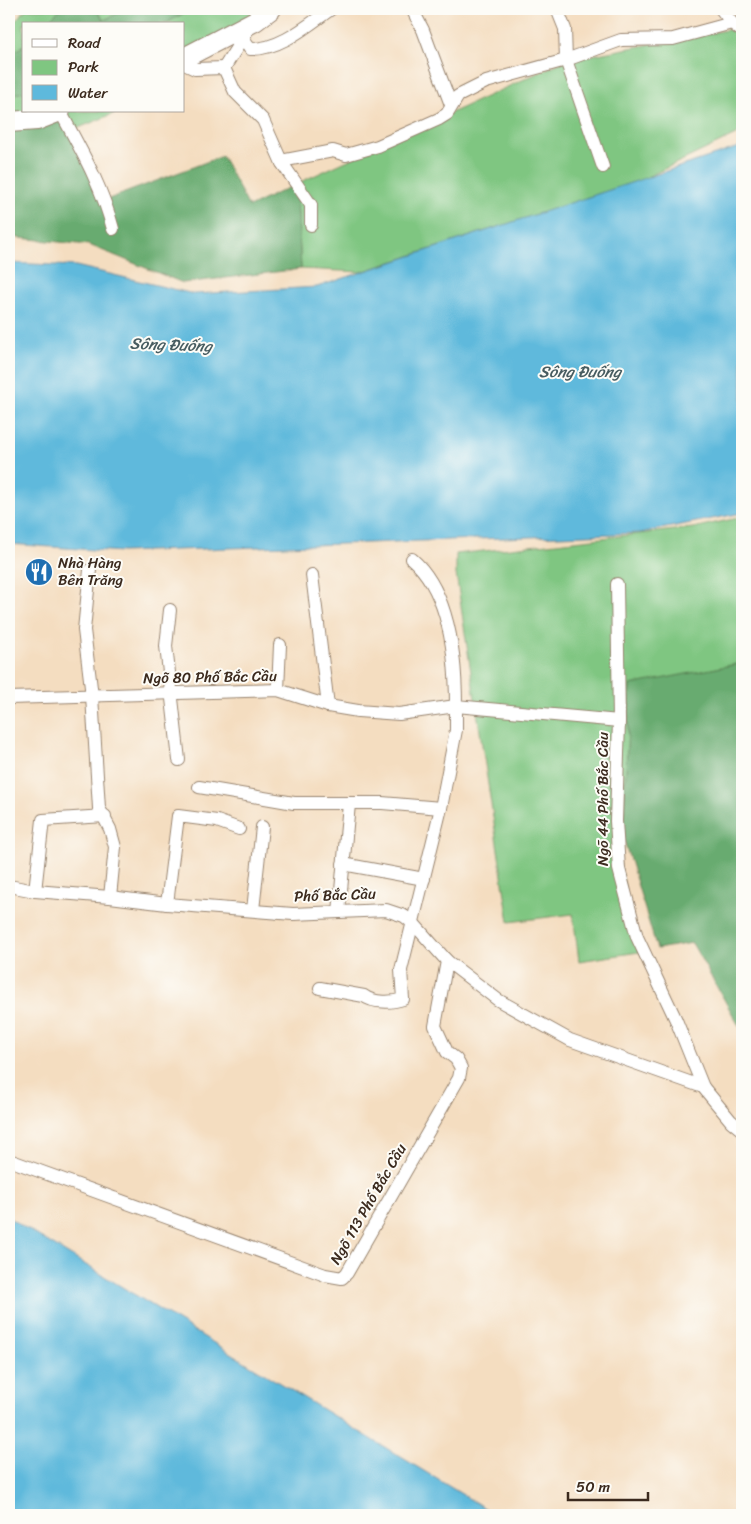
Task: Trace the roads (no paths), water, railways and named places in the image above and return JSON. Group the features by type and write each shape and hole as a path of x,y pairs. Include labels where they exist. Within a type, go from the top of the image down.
{"main road":[{"path":"185,57 255,21 271,9"},
{"path":"9,122 37,120 57,112"}],"street":[{"path":"243,39 250,49 260,49 282,42 331,9"},
{"path":"412,9 423,30 451,105"},
{"path":"557,9 565,29 566,60 603,167"},
{"path":"721,9 739,29"},
{"path":"224,68 255,21"},
{"path":"282,163 286,160 333,151 346,154 378,146 439,120 447,114 458,96 486,82 566,60 621,40 673,39 739,29"},
{"path":"185,64 195,69 224,68"},
{"path":"224,68 235,92 263,120 282,163 311,205 310,225"},
{"path":"61,112 86,156 106,200 112,229"},
{"path":"320,988 364,996 368,1000 403,999 402,970 441,808 456,730 456,673 448,630 438,596 430,579 412,559"},
{"path":"90,570 84,630 92,696 99,808 105,816 115,847 110,897"},
{"path":"312,575 328,706"},
{"name":"Ngõ 44 Phố Bắc Cầu","path":"617,584 619,721 616,821 618,869 637,937 676,1020 703,1087"},
{"path":"170,610 166,646 179,760"},
{"path":"278,690 280,645"},
{"name":"Ngõ 80 Phố Bắc Cầu","path":"9,698 278,690 328,706 358,711 399,714 456,706 619,721"},
{"path":"199,787 294,802 382,803 441,808"},
{"path":"339,912 349,804"},
{"path":"35,891 43,820 105,816"},
{"path":"166,904 178,816 217,822 239,829"},
{"path":"253,910 262,827"},
{"path":"343,864 424,879"},
{"name":"Phố Bắc Cầu","path":"9,886 35,891 166,904 293,914 386,910 404,916 414,924 447,961 498,1000 570,1040 703,1087 742,1130"},
{"name":"Ngõ 113 Phố Bắc Cầu","path":"9,1160 325,1275 342,1278 347,1273 459,1078 461,1068 456,1059 447,1052 435,1026 447,961"}],"water":[{"name":"Sông Đuống","path":"742,146 742,513 640,533 122,552 9,544 9,263 76,266 194,294 317,287"},
{"path":"9,1218 496,1515 9,1515"}],"place":[{"name":"Nhà Hàng Bên Trăng","path":"39,572"}]}
